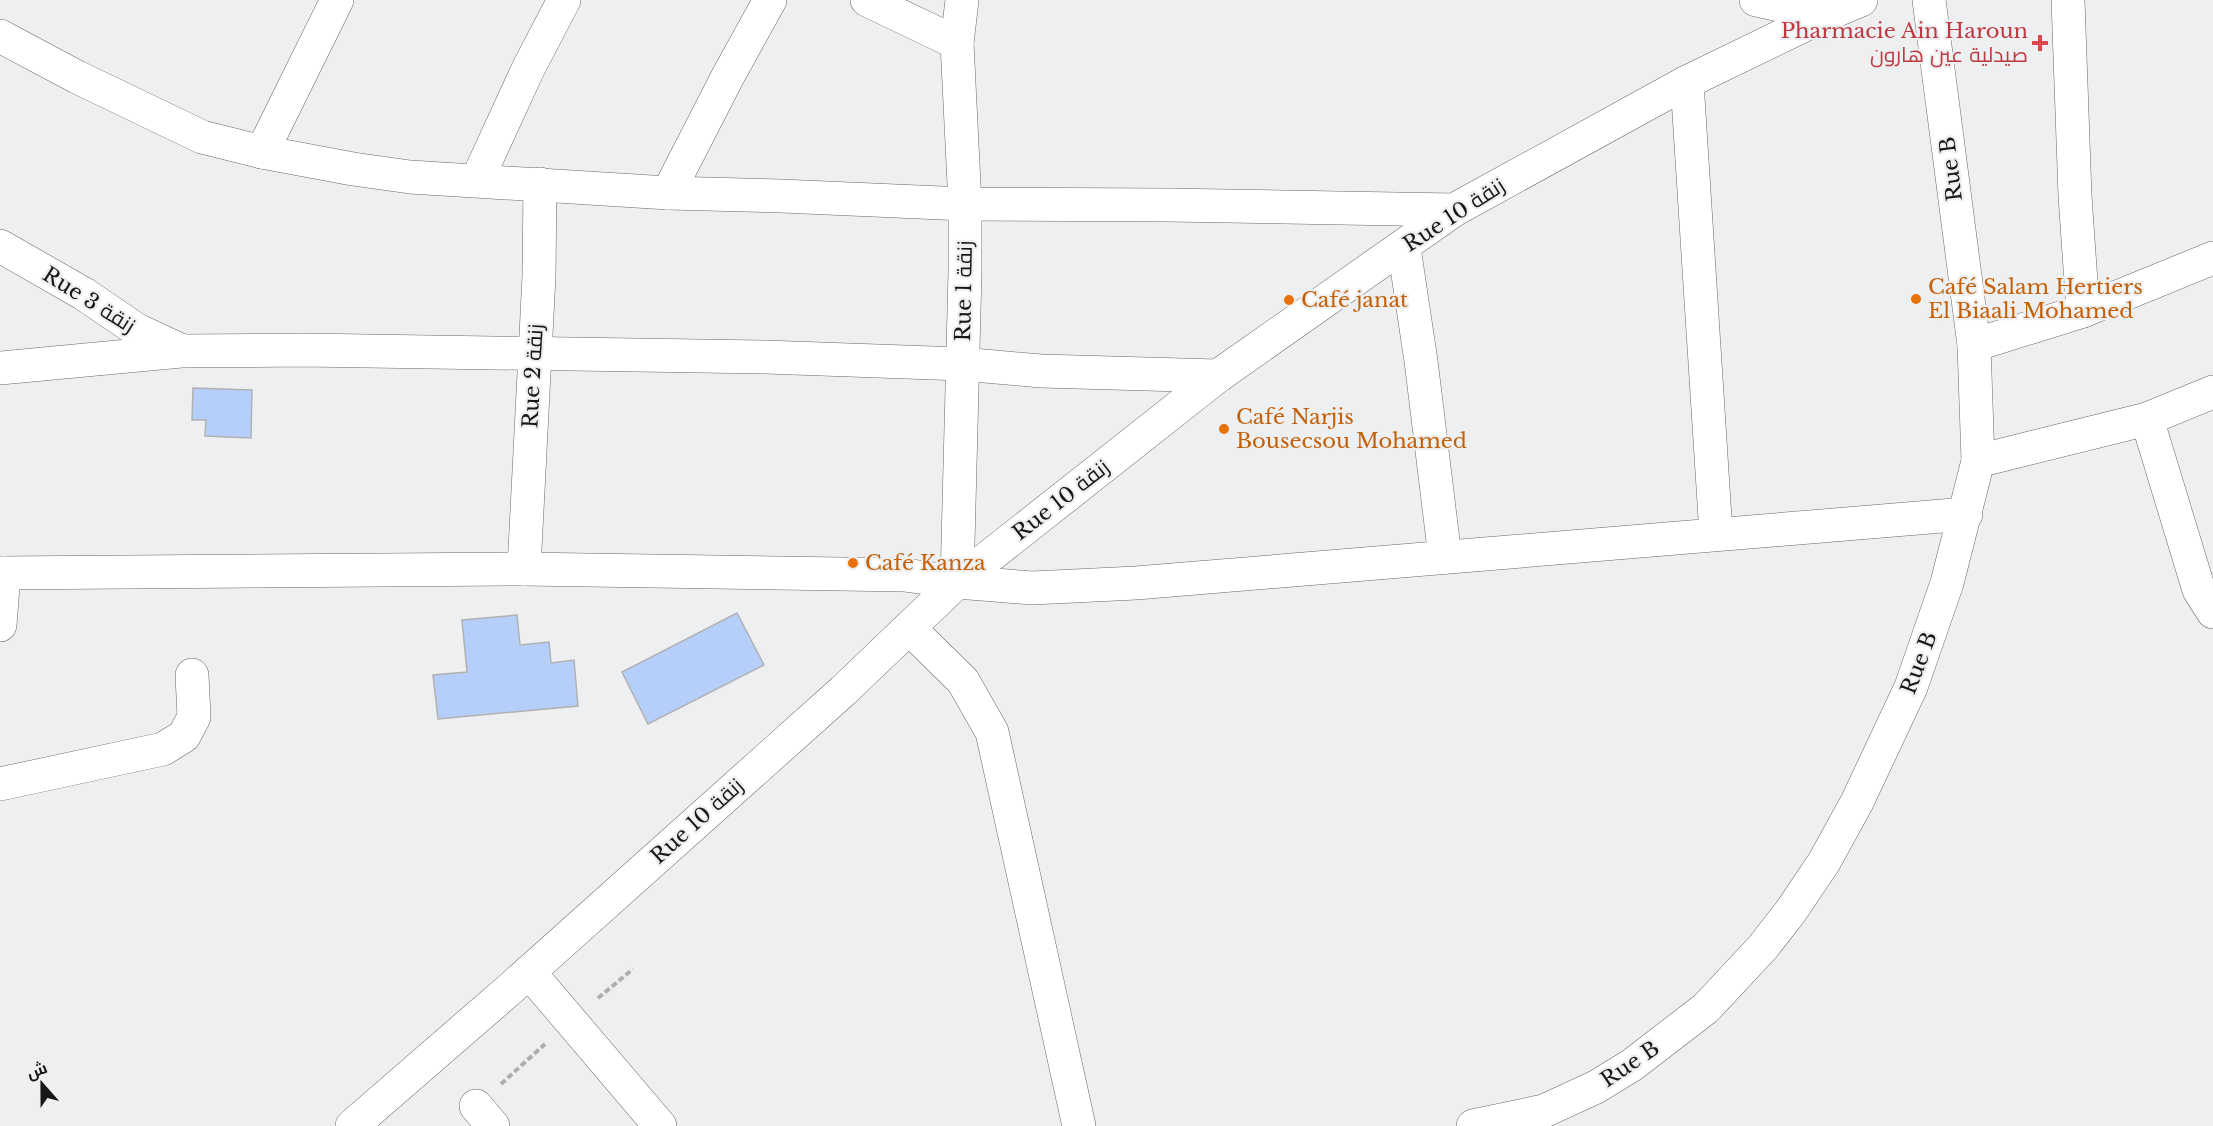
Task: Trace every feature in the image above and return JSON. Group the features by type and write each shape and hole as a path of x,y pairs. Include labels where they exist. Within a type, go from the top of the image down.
{"street":[{"path":"262,152 336,0"},
{"path":"477,180 528,69 564,0"},
{"path":"668,194 728,76 770,0"},
{"path":"867,0 957,44"},
{"name":"Rue 1 زنقة","path":"957,582 965,204 957,44 962,0"},
{"path":"1756,0 1846,5"},
{"name":"Rue B","path":"1473,1126 1544,1110 1596,1088 1632,1065 1706,1008 1763,947 1791,912 1824,862 1857,802 1911,687 1939,611 1978,461 1974,345 1929,0"},
{"path":"2068,0 2075,196 2083,311"},
{"name":"Rue 10 زنقة","path":"352,1126 529,972 843,691 957,582 1218,376 1404,248 1454,210 1687,82 1846,5"},
{"path":"0,36 77,77 202,137 262,152 398,175 668,194 781,195 965,204 1454,210"},
{"path":"1687,82 1716,534"},
{"name":"Rue 2 زنقة","path":"524,569 539,276 540,184"},
{"name":"Rue 3 زنقة","path":"0,246 84,294 137,330 181,351"},
{"path":"1404,248 1421,361 1445,557"},
{"path":"1974,345 2083,311 2213,258"},
{"path":"0,368 181,351 304,350 765,357 962,364 1041,371 1218,376"},
{"path":"1978,461 2147,419 2213,392"},
{"path":"2147,419 2199,590 2213,612"},
{"path":"0,626 2,573 524,569 904,575 1032,588 1136,583 1966,514"},
{"path":"909,628 963,681 992,732 1079,1126"},
{"path":"0,784 163,749 184,736 194,717 192,675"},
{"path":"529,972 660,1126"}],"building":[{"path":"193,388 252,390 251,438 205,436 206,420 192,420"},
{"path":"737,613 764,665 648,724 622,672"},
{"path":"517,615 520,645 549,642 551,663 574,660 578,706 438,719 433,675 467,672 462,620"}],"place":[{"name":"Pharmacie Ain Haroun صيدلية عين هارون","path":"2040,43"},
{"name":"Café Salam Hertiers El Biaali Mohamed","path":"1916,299"},
{"name":"Café janat","path":"1289,300"},
{"name":"Café Narjis Bousecsou Mohamed","path":"1224,429"},
{"name":"Café Kanza","path":"853,563"}]}
